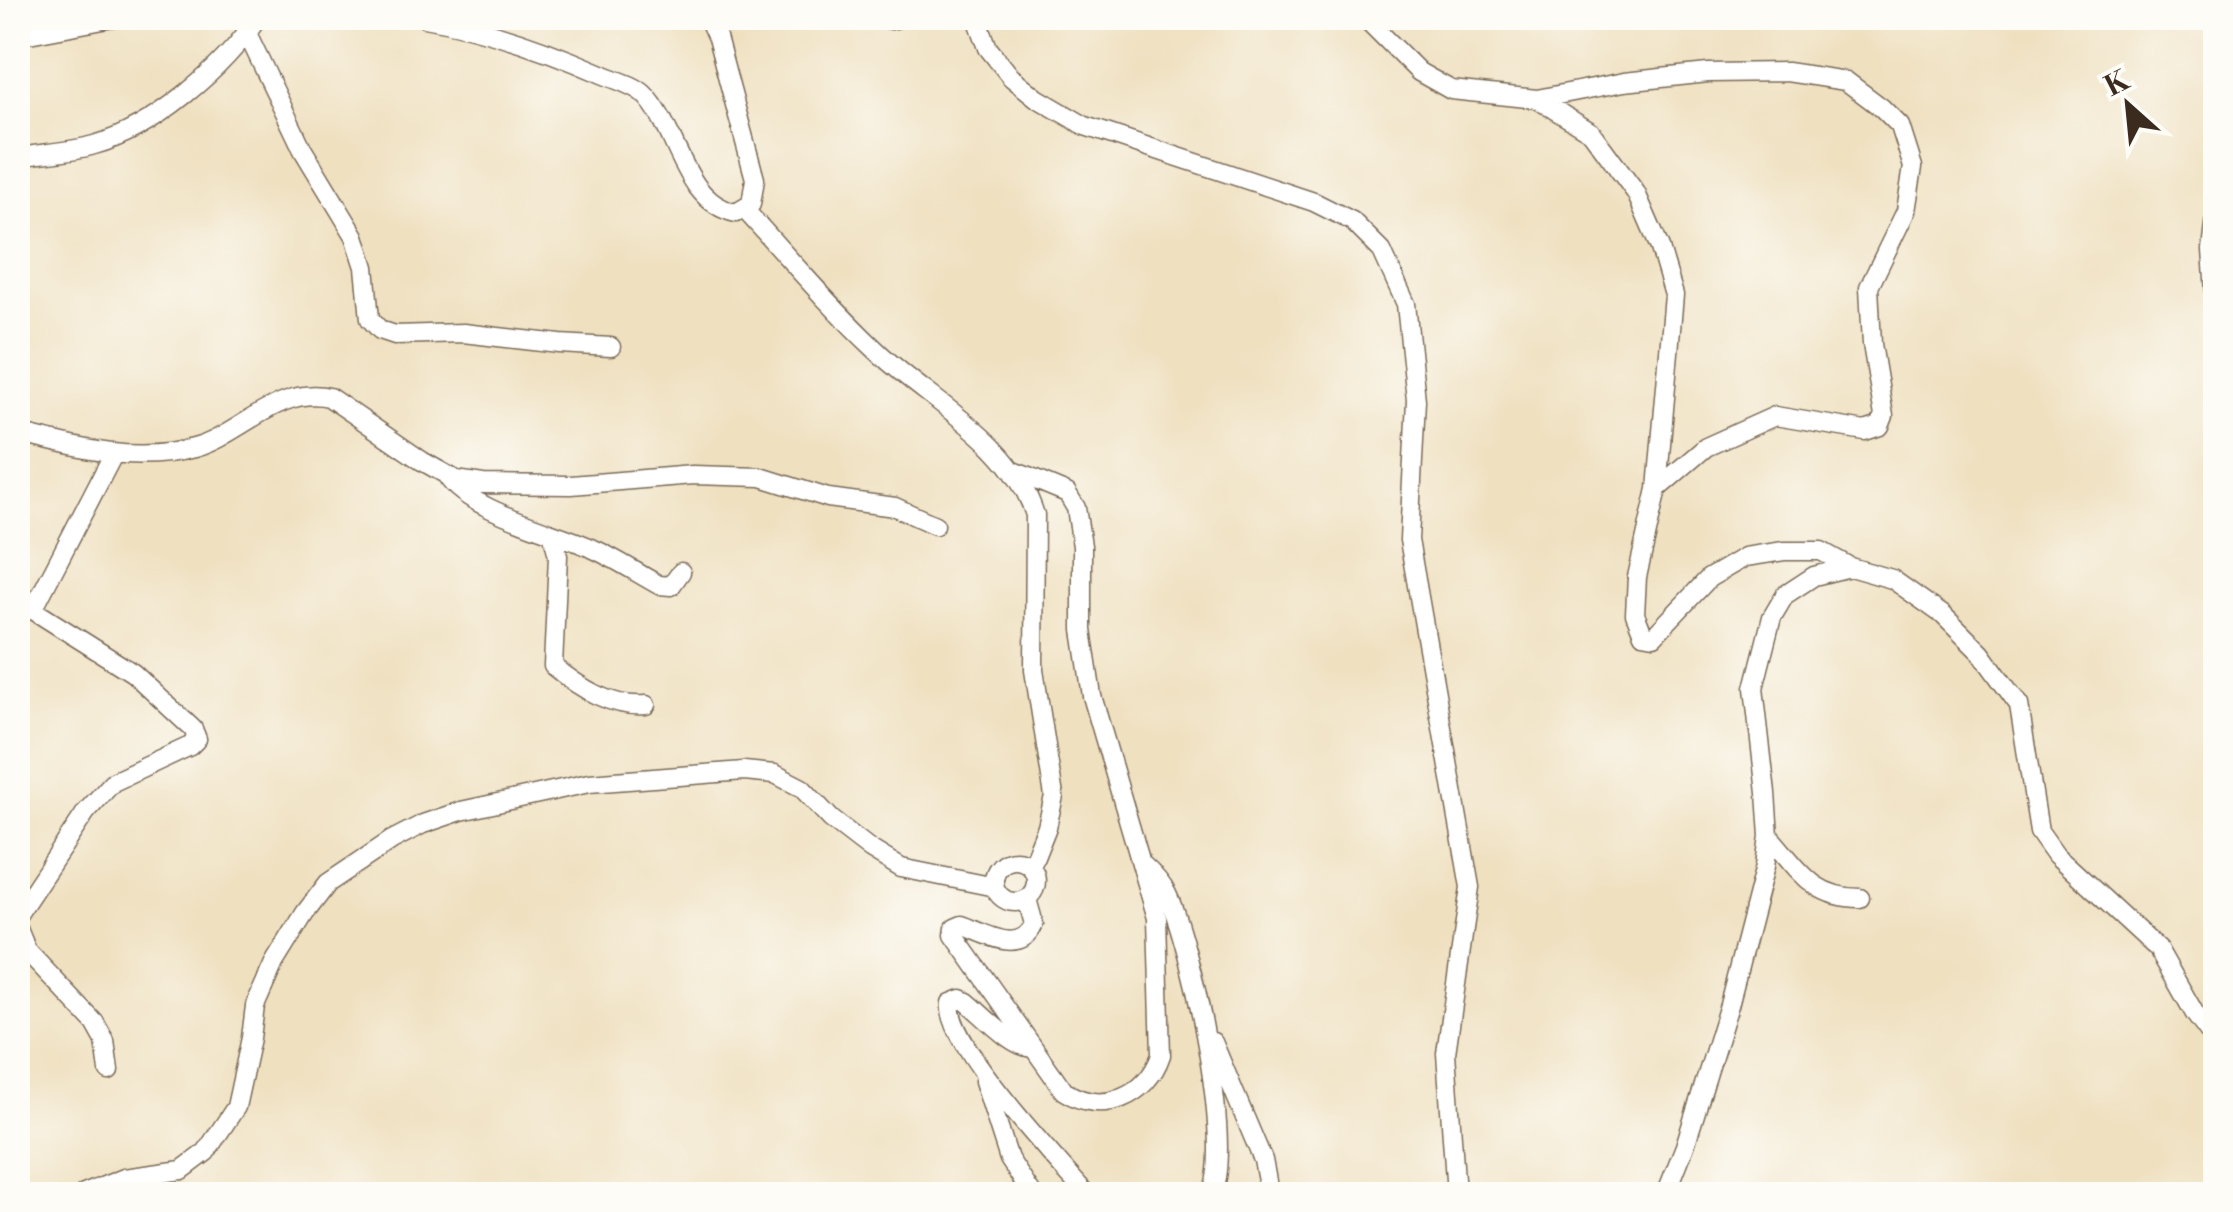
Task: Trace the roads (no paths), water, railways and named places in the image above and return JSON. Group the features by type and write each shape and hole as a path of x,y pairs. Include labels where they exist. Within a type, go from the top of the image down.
{"street":[{"path":"18,36 114,18"},
{"path":"425,18 464,24 525,44 640,91 658,111 689,174 703,193 727,211 745,210"},
{"path":"708,18 718,38 755,179 754,195 745,210"},
{"path":"883,18 899,18"},
{"path":"977,18 988,48 1011,77 1085,126 1314,202 1352,221 1382,252 1406,304 1416,400 1409,540 1470,887 1446,1053 1456,1194"},
{"path":"1364,18 1419,72 1451,90 1538,99 1624,82 1708,73 1787,72 1846,81 1900,126 1913,167 1906,210 1869,287 1872,344 1884,416 1880,426 1866,431 1775,416 1706,447 1658,489"},
{"path":"18,156 94,145 134,128 183,94 252,25 304,150 355,236 365,267 370,319 380,330 395,336 463,333 610,346"},
{"path":"1538,99 1591,132 1636,193 1660,248 1674,295 1658,489 1637,576 1635,614 1644,634 1654,636 1708,578 1746,557 1821,551 1850,566 1892,579 1944,616 1981,653 2019,705 2039,831 2056,855 2158,950 2194,1014 2216,1042"},
{"path":"84,1194 124,1178 182,1170 206,1152 236,1107 252,1038 254,1006 304,913 328,883 364,857 424,824 461,812 589,783 776,774 802,788 831,819 901,868 994,887 1005,900 1016,903 1027,899 1036,884 1031,867 1054,796 1034,670 1035,515 1028,492 1014,471 973,430 878,353 745,210"},
{"path":"2216,217 2212,250 2216,307"},
{"path":"18,433 113,455 161,455 198,447 279,404 315,394 329,397 447,476 483,484 571,485 692,475 746,476 828,498 895,506 935,524"},
{"path":"18,914 86,812 113,782 190,746 197,739 193,729 134,673 25,610 113,455"},
{"path":"1014,471 1066,494 1076,508 1082,546 1082,630 1092,696 1156,918 1161,1055 1155,1073 1142,1087 1120,1100 1100,1104 1078,1100 1064,1090 957,942 954,932 962,925 990,938 1023,937 1034,924 1027,899"},
{"path":"447,476 464,495 554,536 595,549 659,586 671,586 681,572"},
{"path":"554,536 558,556 553,666 603,698 625,707 646,705"},
{"path":"1666,1194 1729,1005 1765,866 1769,836 1754,688 1772,617 1785,595 1814,576 1850,566"},
{"path":"1769,836 1818,890 1830,896 1860,898"},
{"path":"994,887 994,876 1005,862 1016,860 1031,867"},
{"path":"1142,865 1162,885 1172,906 1203,1019 1263,1160 1267,1181 1262,1194"},
{"path":"18,929 26,951 95,1023 105,1041 109,1071"},
{"path":"1033,1048 1015,1042 967,1002 956,1000 949,1009 980,1067 1027,1130 1086,1194"},
{"path":"1203,1019 1217,1144 1216,1173 1210,1194"},
{"path":"980,1067 1009,1159 1032,1194"}]}
